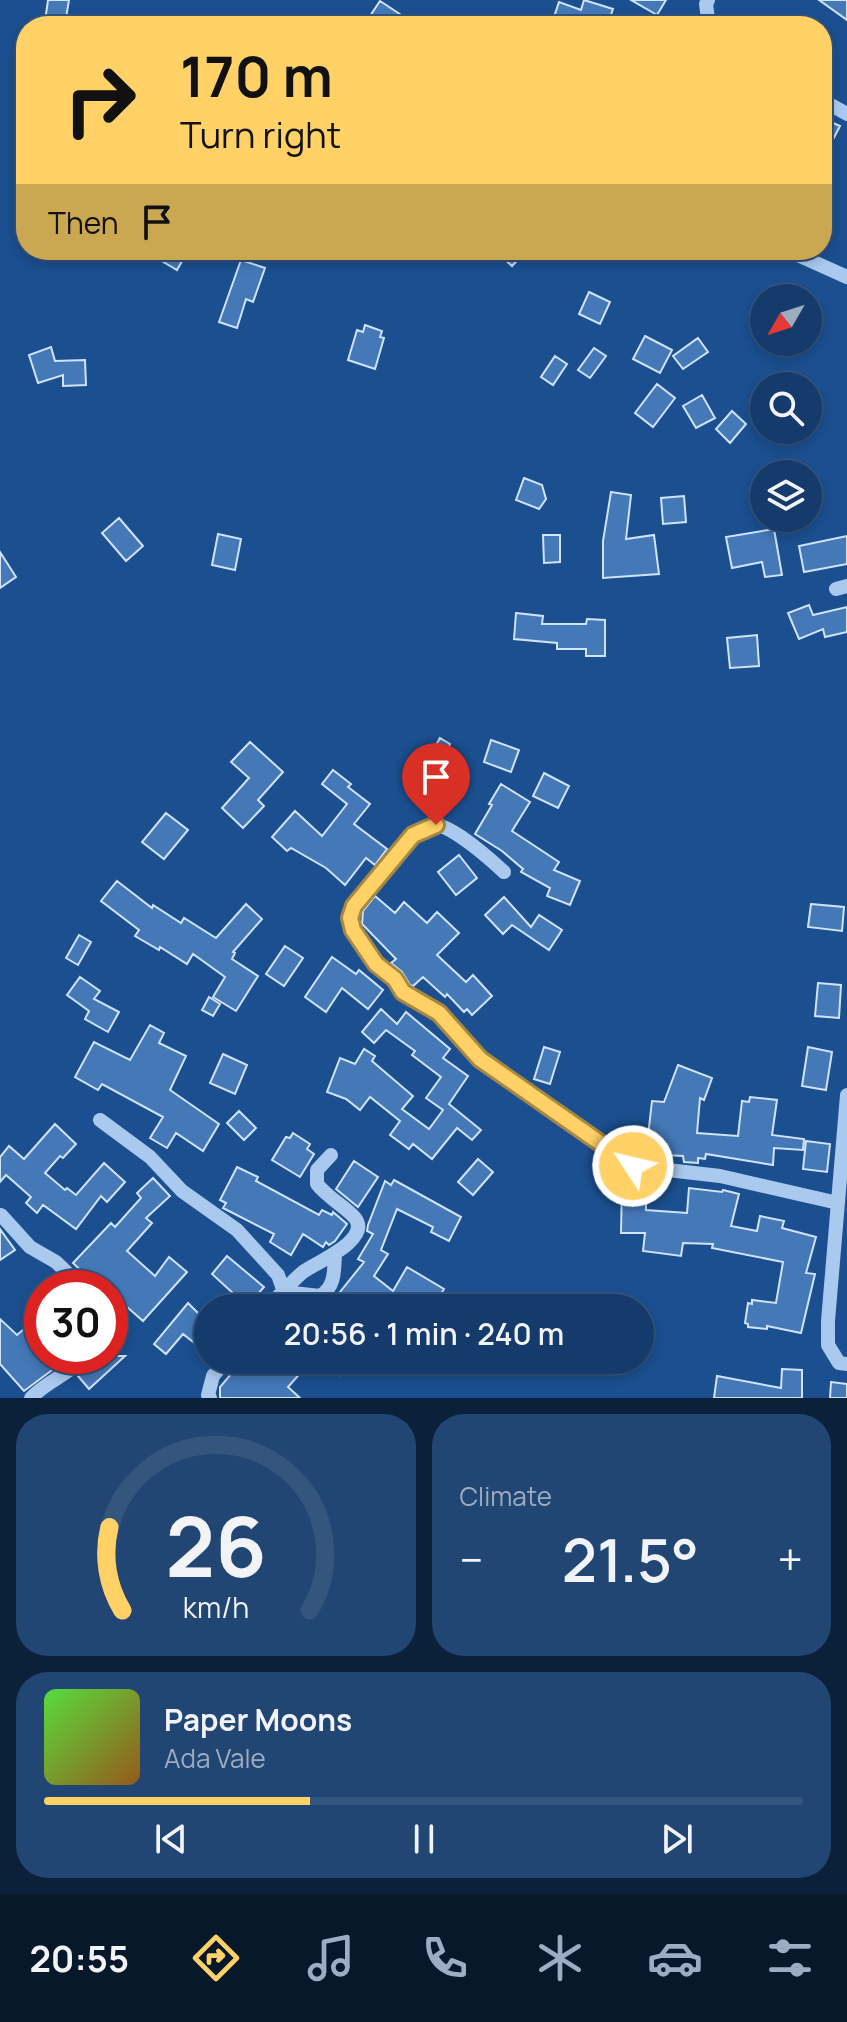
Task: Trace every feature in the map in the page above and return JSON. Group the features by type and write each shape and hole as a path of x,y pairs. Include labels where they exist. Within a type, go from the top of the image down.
{"street":[{"path":"809,260 847,277"},
{"path":"504,872 453,833 436,825 424,828 413,835 354,906 350,918 353,930 376,964 395,979 403,992 439,1013 480,1059 633,1166 720,1176 838,1203"},
{"path":"847,1095 828,1321 828,1345 839,1363 847,1364"},
{"path":"100,1120 150,1157 182,1191 237,1230 278,1275 284,1292"},
{"path":"284,1292 304,1272 353,1238 358,1225 356,1218 330,1200 317,1184 317,1170 331,1155"},
{"path":"1,1215 30,1247 64,1270"},
{"path":"284,1292 325,1294 332,1285 335,1253"},
{"path":"31,1398 63,1374"},
{"path":"210,1398 208,1395 215,1374"}],"building":[{"path":"48,0 69,0 66,16 46,16"},
{"path":"584,0 613,9 611,16 554,16 559,2 581,10"},
{"path":"631,0 666,0 657,15"},
{"path":"819,0 847,0 847,20"},
{"path":"380,1 403,16 370,16"},
{"path":"832,122 840,126 832,142"},
{"path":"160,260 183,260 177,270"},
{"path":"241,260 265,268 253,302 246,299 237,328 219,322"},
{"path":"589,292 610,302 600,324 579,314"},
{"path":"365,325 382,331 380,337 384,338 375,369 348,360 357,330 363,332"},
{"path":"645,336 672,350 660,373 633,359"},
{"path":"698,338 708,352 683,369 673,356"},
{"path":"51,347 55,361 85,360 86,385 63,386 63,375 38,383 29,355"},
{"path":"594,348 606,356 590,378 578,370"},
{"path":"555,356 567,364 553,385 541,377"},
{"path":"657,384 675,398 653,427 635,413"},
{"path":"702,395 715,418 696,428 683,406"},
{"path":"732,411 746,424 730,443 716,429"},
{"path":"524,478 542,485 546,499 539,509 516,500"},
{"path":"611,492 631,495 626,539 654,535 659,574 603,578 603,541"},
{"path":"684,496 686,522 663,524 661,498"},
{"path":"119,518 143,546 126,561 102,533"},
{"path":"775,532 782,575 765,577 762,562 732,568 726,537"},
{"path":"218,534 241,539 235,570 212,565"},
{"path":"543,535 560,535 560,562 544,563"},
{"path":"847,536 847,564 804,572 799,546"},
{"path":"0,552 16,577 0,588"},
{"path":"809,605 813,615 847,607 847,632 825,637 823,629 799,639 788,613"},
{"path":"516,613 543,616 542,624 586,624 587,619 605,620 605,656 586,656 586,649 557,649 557,643 514,639"},
{"path":"757,635 759,666 730,668 727,638"},
{"path":"440,738 450,744 427,785 417,779"},
{"path":"491,740 519,750 511,772 484,762"},
{"path":"250,742 283,772 258,800 264,806 243,828 222,808 249,778 231,762"},
{"path":"333,770 370,804 354,824 387,849 375,865 366,858 345,885 326,868 291,848 287,851 272,837 295,811 322,836 347,804 322,784"},
{"path":"544,773 569,786 558,808 533,796"},
{"path":"501,784 530,802 512,831 559,862 554,870 580,881 570,905 547,896 550,888 521,872 523,869 502,851 475,834"},
{"path":"166,813 188,830 164,859 142,842"},
{"path":"459,855 477,878 456,895 438,872"},
{"path":"117,881 152,908 153,905 181,923 184,918 216,938 246,904 262,919 233,952 232,959 258,976 236,1011 213,997 225,977 193,954 187,964 135,936 139,930 101,901"},
{"path":"375,896 395,913 404,902 427,923 437,912 459,933 437,955 466,982 473,975 492,996 472,1015 467,1009 464,1012 447,994 445,997 423,977 413,986 410,985 402,972 391,963 396,959 362,924 363,911"},
{"path":"504,897 531,927 539,915 562,930 549,950 512,925 503,934 485,915"},
{"path":"811,904 844,907 842,931 808,927"},
{"path":"79,935 91,942 78,965 66,958"},
{"path":"285,946 303,958 284,986 266,974"},
{"path":"332,957 356,974 359,970 383,990 368,1009 342,988 326,1012 305,997"},
{"path":"80,977 100,991 94,999 119,1012 108,1032 85,1019 89,1011 67,995"},
{"path":"818,983 841,985 839,1018 815,1016"},
{"path":"209,997 220,1004 213,1016 202,1010"},
{"path":"381,1009 397,1024 406,1012 450,1049 443,1058 468,1076 449,1104 481,1130 472,1140 457,1128 432,1159 413,1144 409,1149 390,1135 400,1121 370,1097 360,1110 346,1099 327,1092 340,1058 355,1064 364,1049 375,1056 372,1061 413,1096 402,1109 429,1129 443,1110 426,1098 441,1077 412,1055 415,1051 386,1030 374,1043 362,1032"},
{"path":"150,1025 164,1033 159,1043 186,1056 170,1090 219,1124 203,1151 176,1133 167,1148 150,1138 163,1117 102,1084 98,1090 75,1077 94,1042 130,1060"},
{"path":"544,1047 560,1052 550,1084 534,1079"},
{"path":"808,1047 832,1052 826,1090 802,1086"},
{"path":"223,1054 247,1065 235,1094 210,1083"},
{"path":"678,1065 712,1078 704,1100 700,1098 697,1133 738,1136 742,1101 749,1102 750,1097 777,1100 772,1135 804,1139 803,1150 774,1148 773,1165 706,1154 705,1159 698,1158 698,1163 684,1162 683,1156 646,1154 652,1101 664,1102"},
{"path":"239,1111 256,1128 244,1140 227,1123"},
{"path":"55,1124 76,1144 45,1173 65,1190 67,1188 76,1195 104,1163 125,1182 107,1202 101,1196 76,1229 43,1205 37,1213 26,1203 31,1197 6,1175 0,1182 0,1157 9,1146 24,1159"},
{"path":"293,1133 310,1144 307,1149 314,1154 300,1177 272,1160 286,1137 290,1138"},
{"path":"806,1141 830,1144 827,1172 803,1169"},
{"path":"478,1159 493,1172 473,1195 458,1182"},
{"path":"354,1161 378,1177 358,1207 336,1189"},
{"path":"237,1167 258,1177 256,1181 319,1215 322,1210 332,1215 333,1212 347,1224 335,1241 329,1245 326,1242 323,1247 303,1234 291,1255 270,1242 274,1234 223,1208 226,1203 220,1200"},
{"path":"153,1178 170,1196 146,1218 152,1223 127,1251 155,1276 169,1257 187,1272 143,1321 128,1308 128,1270 80,1270 73,1263 111,1223 115,1227 141,1198 137,1193"},
{"path":"394,1180 461,1217 449,1241 431,1232 433,1227 397,1209 381,1250 388,1254 374,1276 393,1291 407,1267 444,1289 441,1294 340,1292 364,1262 358,1259 373,1234 367,1231 368,1225 385,1181 391,1185"},
{"path":"622,1183 646,1183 646,1210 687,1213 689,1188 739,1194 731,1226 757,1231 760,1216 784,1221 782,1228 816,1237 806,1273 815,1274 801,1333 767,1326 767,1329 748,1327 745,1323 748,1303 752,1304 752,1300 776,1303 783,1262 712,1248 713,1244 683,1243 681,1256 643,1251 645,1233 621,1233"},
{"path":"0,1229 15,1250 0,1260"},
{"path":"227,1256 264,1287 258,1294 234,1294 212,1274"},
{"path":"188,1303 194,1309 194,1343 183,1334 166,1354 154,1344"},
{"path":"0,1319 17,1335 24,1329 24,1374 47,1374 24,1391 0,1364"},
{"path":"782,1369 802,1370 802,1398 714,1398 717,1376 781,1388"},
{"path":"80,1374 105,1374 89,1389 78,1376"},
{"path":"231,1374 300,1374 288,1387 300,1398 220,1398 220,1387"},
{"path":"831,1382 847,1384 847,1398 830,1398"}],"route":[{"path":"436,825 413,835 354,906 350,918 353,930 376,964 395,979 403,992 439,1013 480,1059 633,1166"}]}
